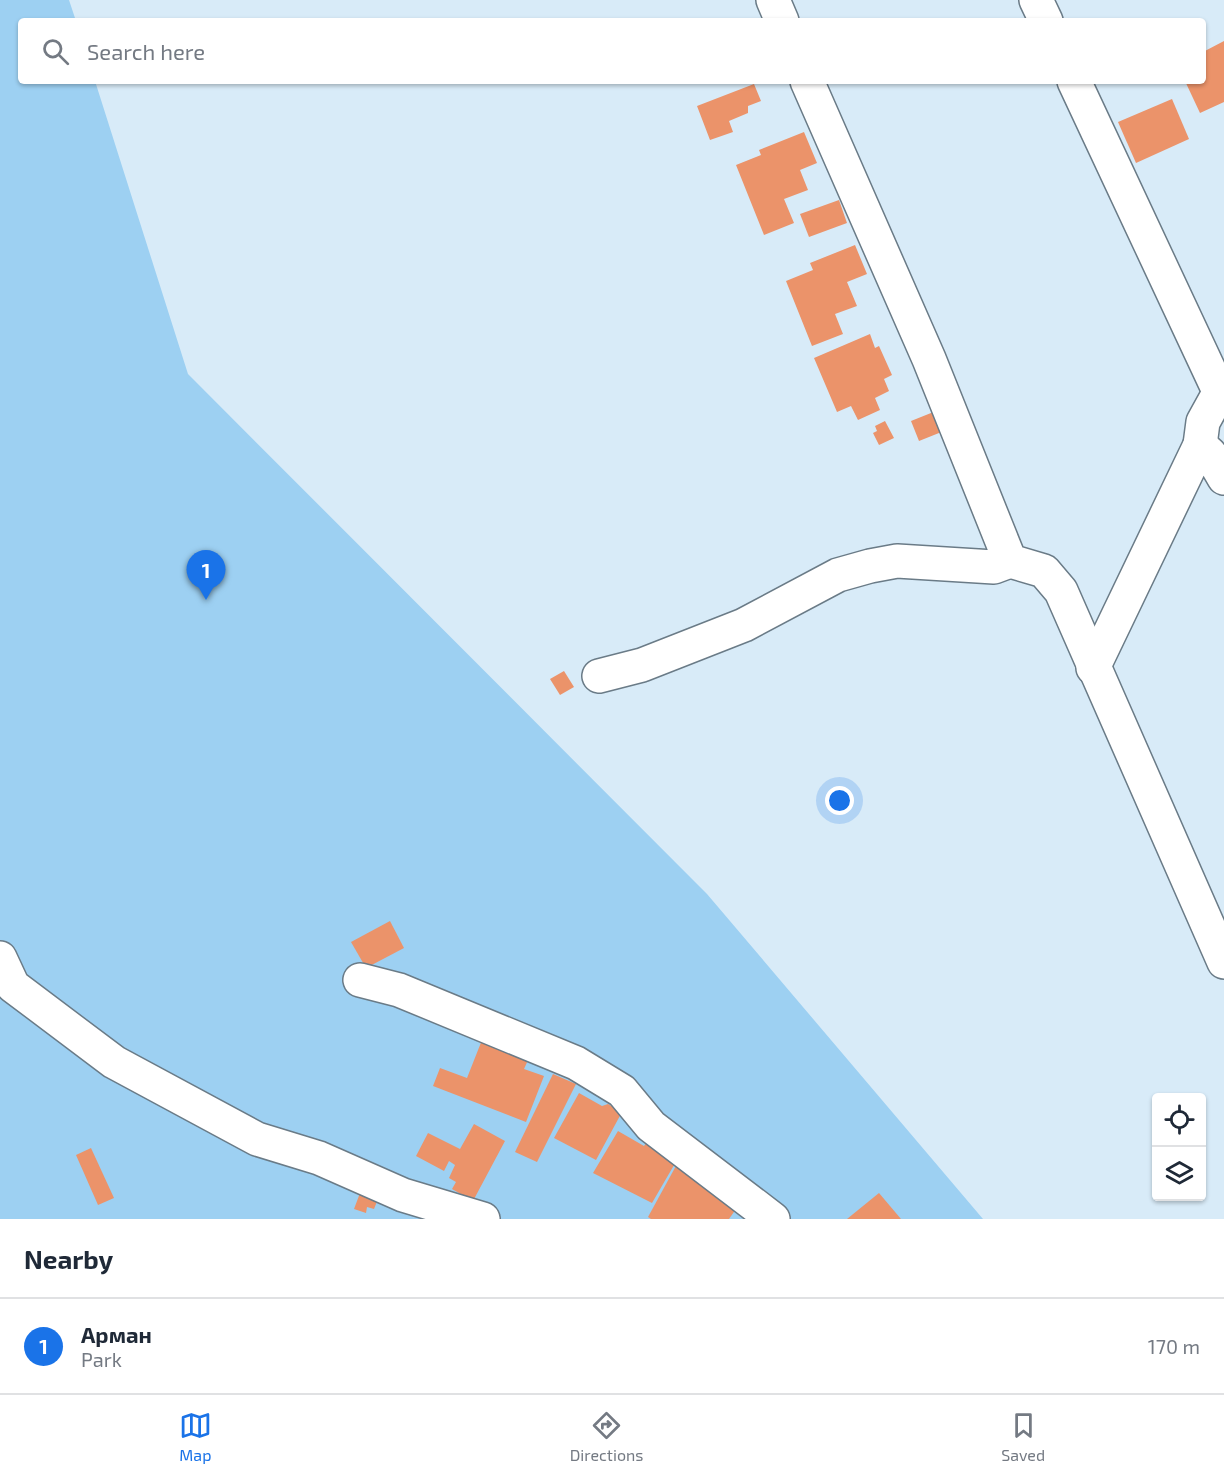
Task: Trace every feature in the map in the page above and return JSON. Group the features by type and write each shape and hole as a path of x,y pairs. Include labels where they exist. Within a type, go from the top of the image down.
{"street":[{"path":"773,0 781,18"},
{"path":"1036,0 1045,18"},
{"path":"808,84 933,370 1010,561"},
{"path":"1075,84 1222,387 1203,422 1200,445 1093,668"},
{"path":"1200,445 1210,454 1224,478"},
{"path":"599,676 642,664 744,624 838,575 870,566 897,561 950,567 994,567 1010,561 1044,571 1061,591 1224,962"},
{"path":"0,958 14,986 124,1067 257,1140 319,1158 403,1195 483,1219"},
{"path":"360,980 399,990 576,1063 622,1091 651,1126 773,1219"}],"shaded area":[{"path":"0,0 69,0 75,18 18,18 18,84 96,84 188,374 707,894 983,1219 0,1219"}],"building":[{"path":"1224,41 1224,102 1200,113 1186,84 1206,84 1206,50"},
{"path":"754,84 761,101 748,106 748,113 729,121 733,132 710,140 697,106"},
{"path":"1172,99 1189,139 1136,163 1118,122"},
{"path":"804,132 817,163 800,170 808,190 784,199 794,223 764,235 736,165 761,155 759,150"},
{"path":"839,200 847,223 809,237 800,214"},
{"path":"855,245 867,274 847,282 857,306 835,314 843,334 812,346 786,281 813,270 810,263"},
{"path":"870,334 875,348 879,346 892,375 884,379 889,391 875,398 880,410 858,420 851,406 837,412 814,358"},
{"path":"936,411 944,431 919,441 911,421"},
{"path":"885,421 894,438 879,445 873,433 877,431 875,426"},
{"path":"564,671 574,687 560,695 550,679"},
{"path":"390,921 404,948 366,968 351,942"},
{"path":"482,1040 529,1058 524,1069 544,1076 526,1122 433,1086 440,1068 467,1078"},
{"path":"553,1074 576,1084 537,1162 515,1152"},
{"path":"579,1093 602,1106 608,1104 622,1112 596,1160 554,1138"},
{"path":"474,1124 505,1141 473,1201 452,1189 456,1182 449,1178 455,1165 449,1161 444,1171 416,1156 428,1133 460,1149"},
{"path":"618,1131 644,1146 647,1142 677,1160 652,1203 593,1173"},
{"path":"91,1148 114,1198 98,1205 76,1155"},
{"path":"677,1164 736,1209 729,1219 651,1219 648,1217"},
{"path":"360,1193 378,1199 374,1209 367,1207 366,1213 354,1209"},
{"path":"879,1193 901,1219 847,1219"}],"place":[{"name":"Арман","path":"206,600"}]}
